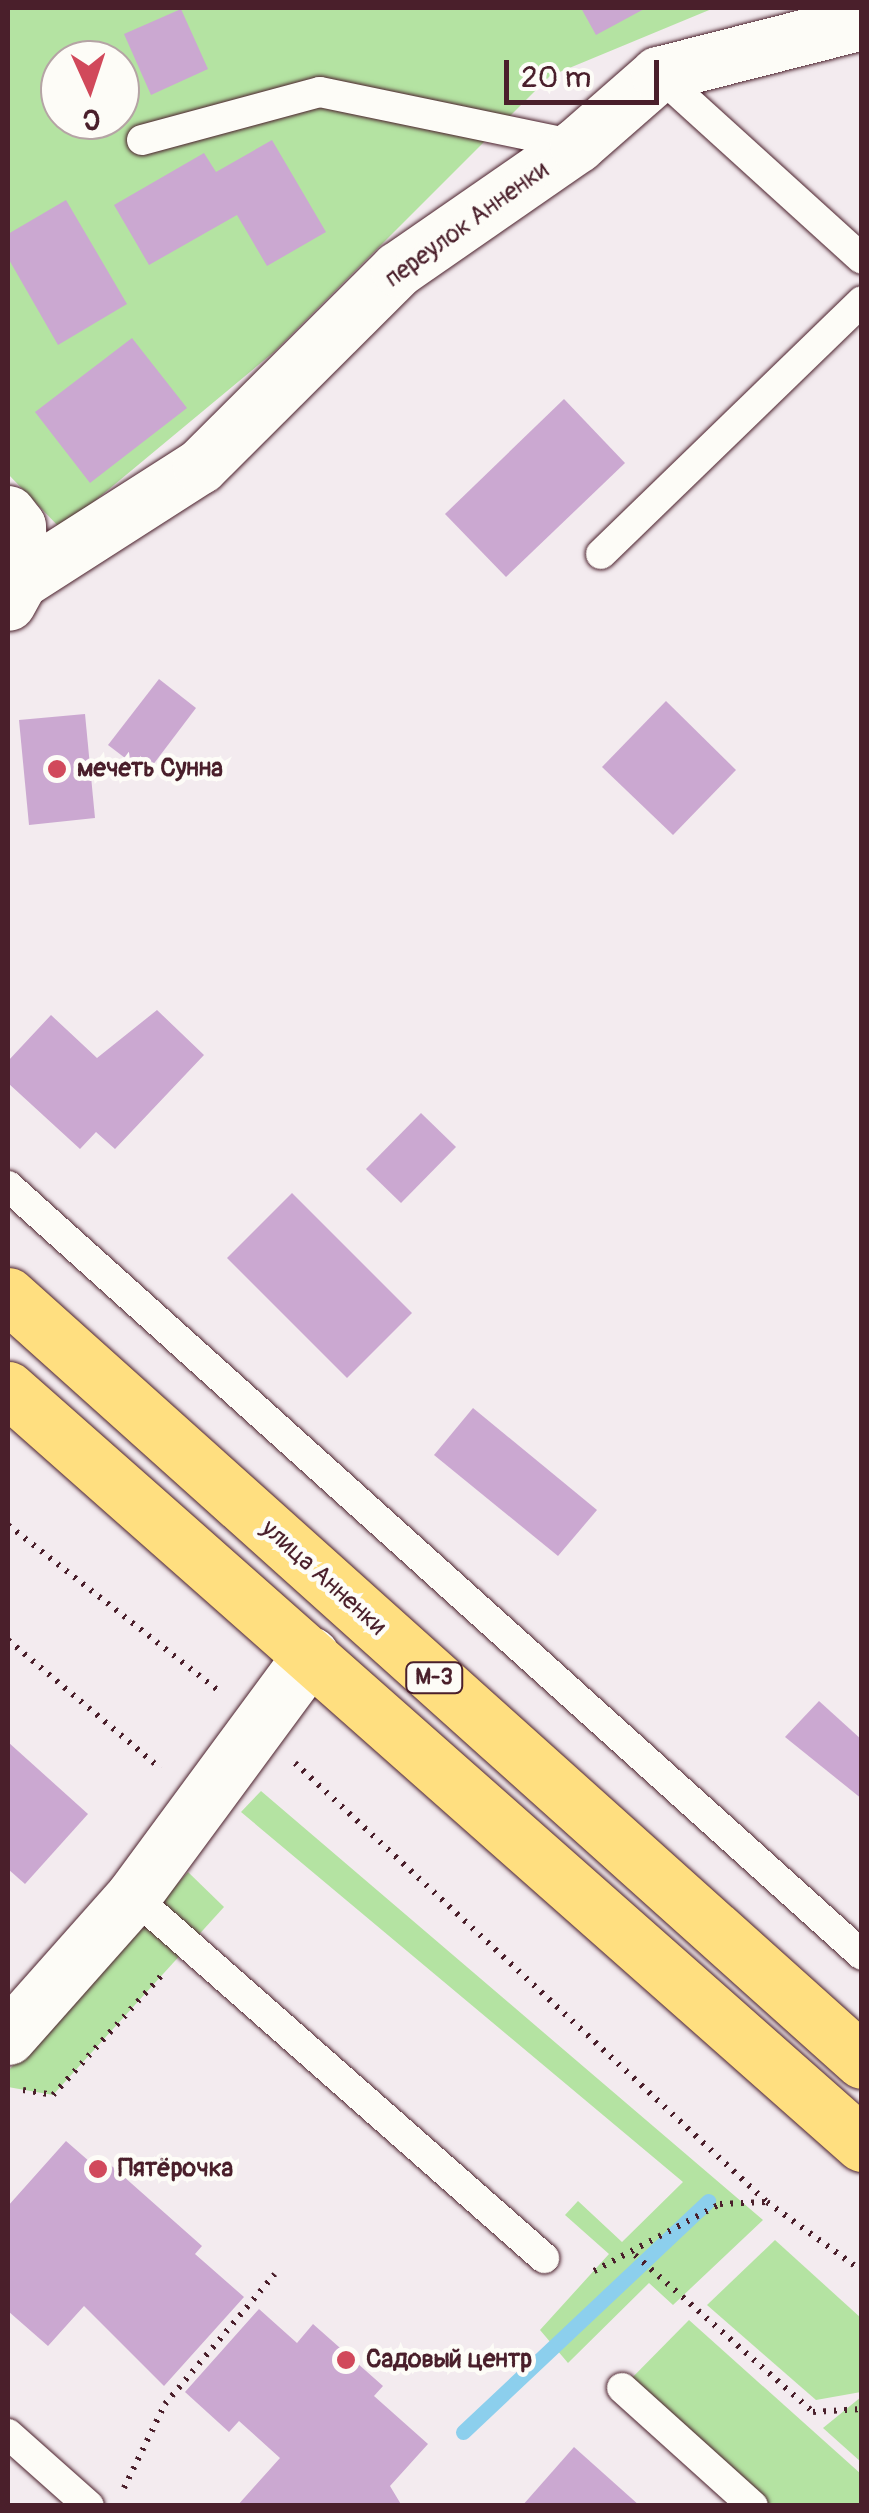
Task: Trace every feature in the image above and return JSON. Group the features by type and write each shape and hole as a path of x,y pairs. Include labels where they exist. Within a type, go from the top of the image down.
{"main road":[{"name":"улица Анненки","path":"8,1295 862,2062"},
{"name":"М-3","path":"8,1388 862,2144"}],"street":[{"name":"переулок Анненки","path":"14,592 200,466 398,269 578,145 658,74 862,22"},
{"name":"переулок Анненки","path":"8,513 18,526 14,592"},
{"path":"8,2036 133,1896 311,1655"}],"lane":[{"path":"658,74 862,258"},
{"path":"142,140 320,92 578,145"},
{"path":"602,554 862,301"},
{"path":"8,1186 862,1955"},
{"path":"133,1896 193,1941 544,2258"},
{"path":"622,2388 754,2506"},
{"path":"8,2434 89,2506"}],"path":[{"path":"8,1525 263,1715 289,1738 289,1758 767,2202 862,2271"},
{"path":"8,1640 204,1803"},
{"path":"8,2087 53,2095 193,1941"},
{"path":"594,2271 635,2256 720,2204 767,2202"},
{"path":"635,2256 813,2412 862,2408"},
{"path":"115,2506 165,2404 275,2274"}],"green space":[{"path":"8,8 714,8 550,76 274,352 61,529 8,474"},
{"path":"261,1791 763,2220 673,2305 649,2283 568,2363 540,2330 609,2254 565,2215 578,2201 622,2242 683,2182 241,1812"},
{"path":"188,1872 224,1907 53,2095 8,2087 8,2071"},
{"path":"775,2240 861,2318 861,2392 816,2400 707,2305"},
{"path":"689,2320 861,2474 861,2505 753,2505 622,2388"},
{"path":"861,2397 861,2462 823,2428"}],"building":[{"path":"581,8 646,8 596,35"},
{"path":"181,9 208,69 151,95 140,70 140,40 127,40 124,34"},
{"path":"272,140 326,232 267,266 237,215 149,265 114,205 204,153 216,172"},
{"path":"66,200 127,304 58,345 8,258 8,234"},
{"path":"132,338 187,408 90,483 35,412"},
{"path":"564,399 625,463 506,577 445,514"},
{"path":"159,679 196,708 146,774 108,745"},
{"path":"666,701 736,770 673,835 602,767"},
{"name":"мечеть Сунна","path":"85,714 95,818 29,825 19,720"},
{"path":"157,1010 204,1055 115,1149 96,1132 80,1149 8,1083 8,1061 51,1015 97,1058"},
{"path":"421,1113 456,1147 401,1203 366,1169"},
{"path":"292,1193 412,1313 347,1378 227,1258"},
{"path":"473,1408 597,1510 558,1556 434,1455"},
{"path":"819,1701 862,1740 862,1799 785,1737"},
{"path":"8,1742 88,1814 25,1884 8,1869"},
{"path":"66,2141 98,2169 105,2160 202,2246 195,2254 244,2297 164,2386 84,2306 48,2346 8,2311 8,2206"},
{"path":"259,2309 297,2343 313,2324 383,2386 374,2396 428,2444 390,2486 402,2506 237,2506 280,2458 239,2421 229,2432 185,2392"},
{"path":"574,2447 640,2506 522,2506"}],"waterway":[{"path":"463,2432 708,2201"}],"place":[{"name":"мечеть Сунна","path":"57,769"},
{"name":"Пятёрочка","path":"98,2169"},
{"name":"Садовый центр","path":"346,2360"}]}
